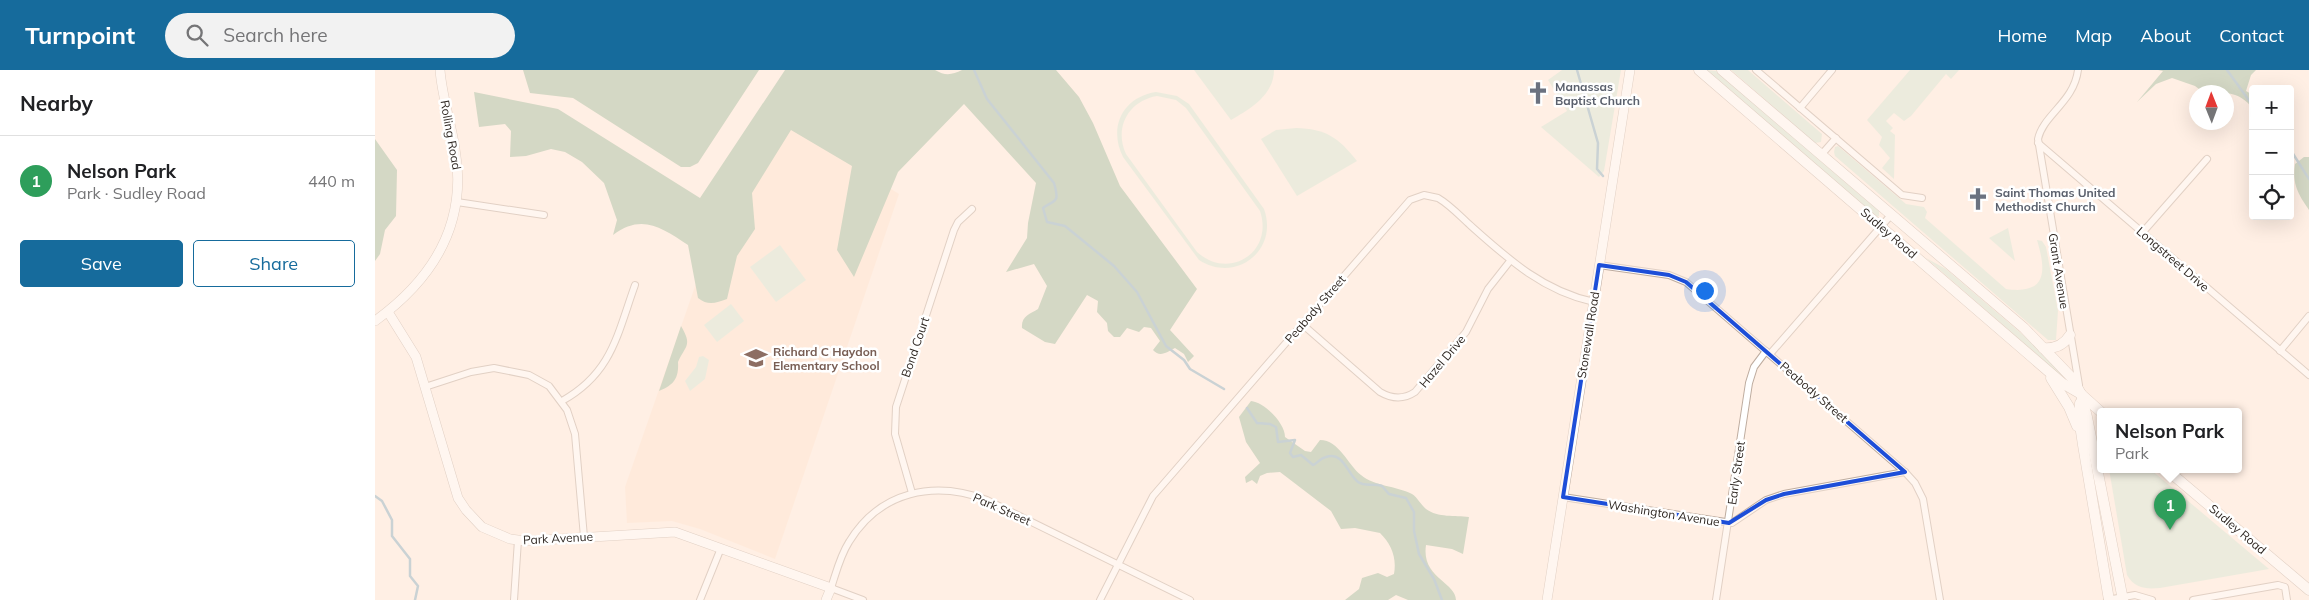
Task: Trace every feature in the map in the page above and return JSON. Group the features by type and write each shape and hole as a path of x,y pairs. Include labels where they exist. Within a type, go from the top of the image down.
{"main road":[{"name":"Sudley Road","path":"1699,70 2062,383 2081,394 2097,408"},
{"name":"Sudley Road","path":"1722,70 2024,328 2071,378 2081,394"},
{"path":"2043,348 2062,344 2070,335"},
{"path":"2045,368 2069,407 2083,445"},
{"name":"Grant Avenue","path":"2081,394 2079,418 2108,600"},
{"name":"Grant Avenue","path":"2081,394 2097,469"},
{"name":"Grant Avenue","path":"2098,473 2123,599"},
{"path":"2102,493 2103,473"},
{"name":"Sudley Road","path":"2171,473 2309,590"}],"street":[{"name":"Rolling Road","path":"375,321 388,312 418,284 436,260 451,225 457,202 457,157 440,70"},
{"name":"Stonewall Road","path":"1547,600 1630,70"},
{"path":"1756,70 1902,195 1922,198"},
{"path":"1801,108 1832,70"},
{"path":"2038,143 2042,129 2069,96 2078,70"},
{"path":"1821,155 1836,138"},
{"name":"Longstreet Drive","path":"2038,143 2309,376"},
{"name":"Grant Avenue","path":"2038,143 2081,394"},
{"path":"2142,233 2207,159"},
{"name":"Peabody Street","path":"1100,600 1153,496 1410,200 1417,196 1431,195 1443,201 1510,261 1538,281 1553,289 1594,302"},
{"path":"457,202 544,215"},
{"name":"Bond Court","path":"912,493 895,434 896,407 954,230 971,209"},
{"name":"Early Street","path":"1716,600 1749,383 1754,367 1891,215"},
{"name":"Hazel Drive","path":"1302,324 1381,392 1396,398 1409,396 1415,392 1466,332 1492,282 1510,261"},
{"name":"Peabody Street","path":"1599,265 1678,278 1768,352 1905,472 1915,483 1923,499 1940,600"},
{"path":"562,401 586,385 608,359 635,285"},
{"name":"Park Avenue","path":"388,312 416,357 452,482 466,510 488,530 518,540 675,532 863,600"},
{"path":"2280,351 2309,316"},
{"path":"425,387 471,372 504,369 529,375 549,386 562,401 575,434 584,537"},
{"name":"Washington Avenue","path":"1563,497 1729,523 1735,522 1765,500 1784,494 1905,472"},
{"name":"Park Street","path":"827,600 842,555 857,530 881,508 912,493 937,490 975,496 1190,600"},
{"path":"514,600 518,540"},
{"path":"700,600 721,548"},
{"path":"2193,600 2278,585 2285,587 2287,600"},
{"path":"2108,600 2139,596 2152,600"}],"highlighted area":[{"path":"1599,265 1669,275 1686,282 1905,472 1784,494 1766,500 1729,523 1563,497"}],"shaded area":[{"name":"Richard C Haydon Elementary School","path":"788,124 899,194 775,559 700,529 672,521 627,523 625,487 713,235"}],"green space":[{"path":"523,70 759,70 698,163 690,167 681,167 573,98 530,93"},
{"path":"785,70 935,70 949,74 962,70 1056,70 1079,97 1093,123 1120,186 1197,289 1170,330 1194,356 1188,362 1184,354 1175,348 1164,354 1158,354 1153,350 1160,341 1151,328 1144,327 1139,332 1127,328 1120,337 1114,337 1108,331 1107,323 1097,312 1098,301 1087,295 1055,344 1045,342 1022,328 1025,318 1038,309 1047,286 1034,264 1006,272 1027,238 1036,183 964,104 898,172 854,277 837,250 852,166 791,130 752,193 755,229 737,256 727,299 712,303 698,298 688,245 652,225 633,225 623,228 613,235 617,220 604,183 582,162 565,152 551,149 526,156 510,157 511,131 505,124 479,127 474,92 558,109 700,198"},
{"path":"1194,70 1274,70 1270,87 1260,100 1231,120"},
{"path":"1562,70 1621,70 1604,171 1599,177 1541,127 1567,111 1548,80"},
{"path":"1706,70 1716,71 1879,211 1879,216 1876,217"},
{"path":"1731,70 1748,70 1822,134 1821,142 1815,143"},
{"path":"1910,70 1959,70 1951,79 1946,74 1911,116 1904,121 1894,113 1886,121 1893,128 1890,131 1895,135 1894,179 1882,168 1890,158 1879,145 1882,137 1867,120"},
{"path":"2158,70 2256,70 2251,75 2246,91 2249,93 2249,104 2242,98 2234,95 2234,85 2192,85 2172,78 2156,84 2137,102 2163,71"},
{"path":"1156,92 1177,96 1189,104 1264,209 1267,224 1265,238 1260,249 1251,259 1240,265 1227,268 1213,266 1199,260 1123,157 1117,135 1121,115 1135,100","holes":["1157,96 1176,100 1186,108 1260,211 1263,226 1261,239 1255,250 1246,258 1235,263 1222,264 1209,260 1197,252 1126,154 1122,135 1123,126 1131,110 1147,99"]},
{"path":"1296,128 1316,130 1331,136 1344,146 1357,161 1297,196 1261,139 1276,130"},
{"path":"375,139 397,170 396,216 385,230 380,254 375,261"},
{"path":"1838,146 1906,204 1924,207 1927,212 1925,218 2006,289 2020,290 2037,284 2041,278 2042,261 2037,240 2042,241 2046,247 2058,311 2056,340 2048,340 1835,156 1835,147"},
{"path":"2304,157 2309,157 2309,210 2299,194 2295,183 2295,164"},
{"path":"2008,228 2015,261 1989,238"},
{"path":"780,245 806,280 776,302 750,267"},
{"path":"1926,258 1946,269 2050,358 2065,379"},
{"path":"731,304 744,321 717,342 704,325"},
{"path":"681,326 687,338 687,346 678,362 678,372 675,380 659,391"},
{"path":"703,356 709,360 705,379 690,391 685,381 696,367 699,357"},
{"path":"1251,401 1262,405 1273,414 1282,426 1285,437 1305,451 1311,452 1320,440 1327,441 1338,448 1356,471 1366,479 1412,494 1426,509 1436,514 1469,517 1463,554 1452,549 1426,545 1426,556 1429,565 1433,572 1451,588 1456,600 1408,600 1396,595 1388,600 1345,600 1359,589 1362,578 1378,573 1387,577 1394,574 1395,562 1390,546 1380,533 1355,528 1341,529 1331,511 1280,472 1267,473 1260,476 1257,484 1252,480 1246,483 1245,477 1260,463 1246,442 1239,417"},
{"path":"2110,473 2155,473 2269,569 2160,588 2137,586 2127,575"}],"waterway":[{"path":"974,70 987,99 1054,183 1056,198 1043,208 1047,222 1065,226 1114,266 1137,292 1166,346 1184,360 1190,369 1224,389"},
{"path":"1577,70 1598,143 1597,169 1603,176"},
{"path":"2227,70 2249,100"},
{"path":"2294,155 2309,179"},
{"path":"1247,408 1257,423 1270,424 1276,427 1278,442 1295,440 1290,453 1293,457 1301,455 1313,465 1324,458 1337,457 1345,464 1358,482 1382,486 1389,494 1406,498 1414,512 1414,531 1419,554 1434,579 1442,600"},
{"path":"375,496 382,501 392,520 392,536 410,559 410,576 418,586 415,600"}],"place":[{"name":"Manassas Baptist Church","path":"1538,93"},
{"name":"Saint Thomas United Methodist Church","path":"1978,199"},
{"name":"Richard C Haydon Elementary School","path":"756,358"},
{"name":"Nelson Park","path":"2170,530"}]}
